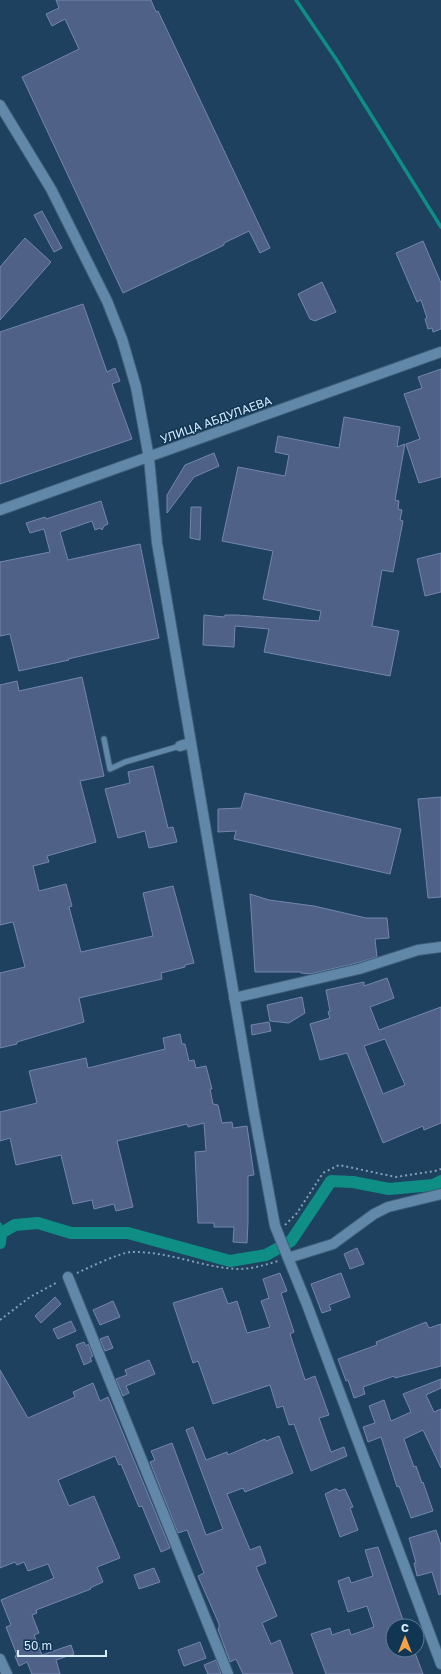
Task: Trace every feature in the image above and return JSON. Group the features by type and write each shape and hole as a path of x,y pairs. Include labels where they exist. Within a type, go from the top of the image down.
{"street":[{"path":"0,105 51,189 108,301 122,339 136,387 149,458 157,543 185,744 278,1234 441,1664"},
{"name":"УЛИЦА АБДУЛАЕВА","path":"0,510 149,458 441,352"},
{"path":"234,998 359,969 418,950 441,947"},
{"path":"286,1254 333,1244 374,1214 388,1207 441,1194"},
{"path":"68,1277 228,1674"},
{"path":"0,1659 7,1674"}],"lane":[{"path":"104,738 110,769 125,762 185,744"}],"path":[{"path":"278,1234 297,1213 323,1173 338,1165 396,1177 435,1172 441,1169"},
{"path":"0,1320 30,1297 68,1277 129,1252 152,1253 239,1269 255,1268 286,1254"}],"building":[{"path":"56,0 151,0 156,12 158,11 270,248 260,253 249,231 224,243 224,245 214,250 123,293 22,77 79,49 65,19 52,26 46,14 59,8"},
{"path":"42,211 62,248 54,252 34,215"},
{"path":"25,238 51,262 0,320 0,267"},
{"path":"423,241 441,283 441,329 433,332 432,328 428,329 425,319 427,318 421,300 417,302 396,253"},
{"path":"322,282 336,312 315,321 310,319 298,294"},
{"path":"83,304 107,372 115,368 120,381 112,384 132,439 0,484 0,332"},
{"path":"441,369 441,477 419,483 406,444 420,439 404,394 422,388 418,377"},
{"path":"344,417 400,427 397,447 405,444 395,500 399,501 398,509 402,510 400,520 403,521 393,572 382,570 372,626 399,631 390,676 264,652 269,629 235,626 234,647 203,645 204,615 224,617 225,615 237,615 319,621 321,611 263,599 273,551 222,541 238,467 285,476 289,455 275,452 278,436 339,448"},
{"path":"214,453 219,466 194,477 167,513 167,495 185,465"},
{"path":"101,501 108,524 104,526 102,530 100,528 95,530 92,521 60,532 68,560 140,544 159,638 19,671 10,634 0,636 0,562 50,552 44,529 30,533 26,523 45,517 46,519"},
{"path":"191,507 201,507 200,540 190,538"},
{"path":"441,553 441,592 425,596 417,559"},
{"path":"82,677 104,776 80,781 96,842 47,856 49,862 33,866 39,891 66,884 72,906 69,907 81,952 153,936 143,893 173,886 194,963 185,965 185,967 161,973 162,979 79,998 84,1022 17,1042 17,1044 0,1048 0,973 25,967 13,922 0,925 0,685 17,681 19,691"},
{"path":"153,766 168,828 173,827 177,842 149,848 145,831 118,838 105,789 130,783 128,772"},
{"path":"245,793 401,829 390,874 234,839 236,831 218,832 218,809 241,808"},
{"path":"441,797 441,897 428,898 418,799"},
{"path":"250,894 269,900 314,906 366,918 387,918 389,938 375,939 377,957 357,963 310,974 301,972 255,972"},
{"path":"387,978 394,998 370,1007 379,1030 441,1007 441,1123 424,1130 423,1126 383,1143 347,1053 320,1060 310,1024 330,1018 326,990 364,982 364,986","holes":["385,1039 405,1085 383,1094 364,1046"]},
{"path":"302,997 305,1013 289,1023 270,1021 267,1005"},
{"path":"269,1022 271,1031 252,1035 251,1025"},
{"path":"180,1034 182,1044 185,1044 189,1061 194,1060 196,1068 206,1066 212,1089 210,1089 213,1104 218,1105 222,1123 232,1122 233,1128 247,1126 254,1175 248,1176 247,1243 233,1242 234,1227 214,1227 214,1223 198,1223 195,1152 206,1151 204,1123 188,1127 187,1124 117,1141 133,1207 116,1211 114,1204 94,1209 92,1200 73,1204 61,1155 16,1165 10,1138 0,1141 0,1112 37,1103 29,1071 86,1058 88,1068 165,1049 163,1038"},
{"path":"357,1248 364,1264 350,1269 344,1254"},
{"path":"280,1273 287,1291 281,1293 294,1332 290,1334 305,1380 315,1376 329,1415 319,1418 331,1452 344,1447 347,1456 311,1471 294,1424 289,1425 283,1406 277,1408 270,1385 213,1404 198,1361 193,1363 173,1303 222,1288 228,1304 237,1301 247,1333 270,1327 261,1301 269,1298 263,1279"},
{"path":"341,1273 350,1297 329,1305 331,1310 322,1313 311,1284"},
{"path":"55,1297 61,1304 41,1323 35,1316"},
{"path":"113,1301 120,1317 100,1325 93,1310"},
{"path":"71,1321 76,1331 58,1339 53,1329"},
{"path":"426,1322 429,1328 441,1324 441,1366 395,1378 394,1376 363,1387 365,1394 354,1398 348,1380 346,1381 338,1359 377,1345 376,1342"},
{"path":"108,1336 113,1348 105,1351 100,1339"},
{"path":"84,1342 86,1346 88,1344 93,1356 90,1358 92,1361 84,1365 76,1345"},
{"path":"149,1360 155,1374 126,1386 129,1393 123,1396 116,1379 127,1375 125,1370"},
{"path":"0,1370 28,1418 75,1397 73,1392 93,1383 100,1401 108,1397 170,1548 161,1552 142,1506 139,1507 121,1464 119,1465 115,1456 58,1480 69,1506 94,1496 120,1558 97,1567 103,1582 90,1588 91,1589 36,1610 37,1613 32,1615 39,1633 34,1635 42,1655 71,1645 74,1654 56,1660 60,1674 32,1674 27,1662 19,1666 15,1656 17,1655 6,1627 11,1625 1,1600 54,1578 48,1564 28,1571 24,1562 17,1565 15,1562 0,1568"},
{"path":"441,1379 441,1388 426,1395 434,1412 441,1409 441,1468 423,1430 404,1439 414,1467 416,1466 422,1483 423,1482 433,1511 411,1518 399,1486 397,1487 381,1437 368,1442 363,1427 375,1423 369,1406 384,1400 391,1421 411,1412 403,1394"},
{"path":"193,1427 206,1460 227,1452 228,1455 265,1439 266,1441 279,1436 293,1473 245,1492 243,1488 227,1494 250,1550 260,1546 266,1563 256,1567 277,1616 262,1623 271,1644 280,1640 293,1674 243,1674 236,1659 230,1662 218,1629 219,1624 198,1576 204,1573 187,1530 178,1533 150,1462 155,1460 151,1451 172,1443 206,1535 223,1529 186,1430"},
{"path":"335,1489 339,1491 345,1489 353,1507 350,1508 358,1530 340,1537 325,1494"},
{"path":"436,1530 441,1545 441,1594 439,1595 432,1572 417,1576 414,1563 416,1563 409,1538"},
{"path":"378,1547 402,1618 385,1618 385,1658 417,1658 423,1674 326,1674 311,1634 330,1628 332,1635 349,1629 351,1635 374,1627 367,1606 348,1612 338,1581 349,1577 351,1583 373,1576 365,1550"},
{"path":"154,1568 160,1582 139,1589 134,1575"},
{"path":"200,1642 206,1658 184,1666 178,1650"},
{"path":"216,1660 221,1674 208,1674 204,1665"}],"waterway":[{"path":"296,0 338,62 441,227"},
{"path":"0,1243 1,1233 15,1225 38,1223 71,1233 128,1233 230,1261 266,1255 291,1241 331,1181 353,1182 389,1189 433,1185 441,1181"},
{"path":"0,1224 1,1233"}]}
